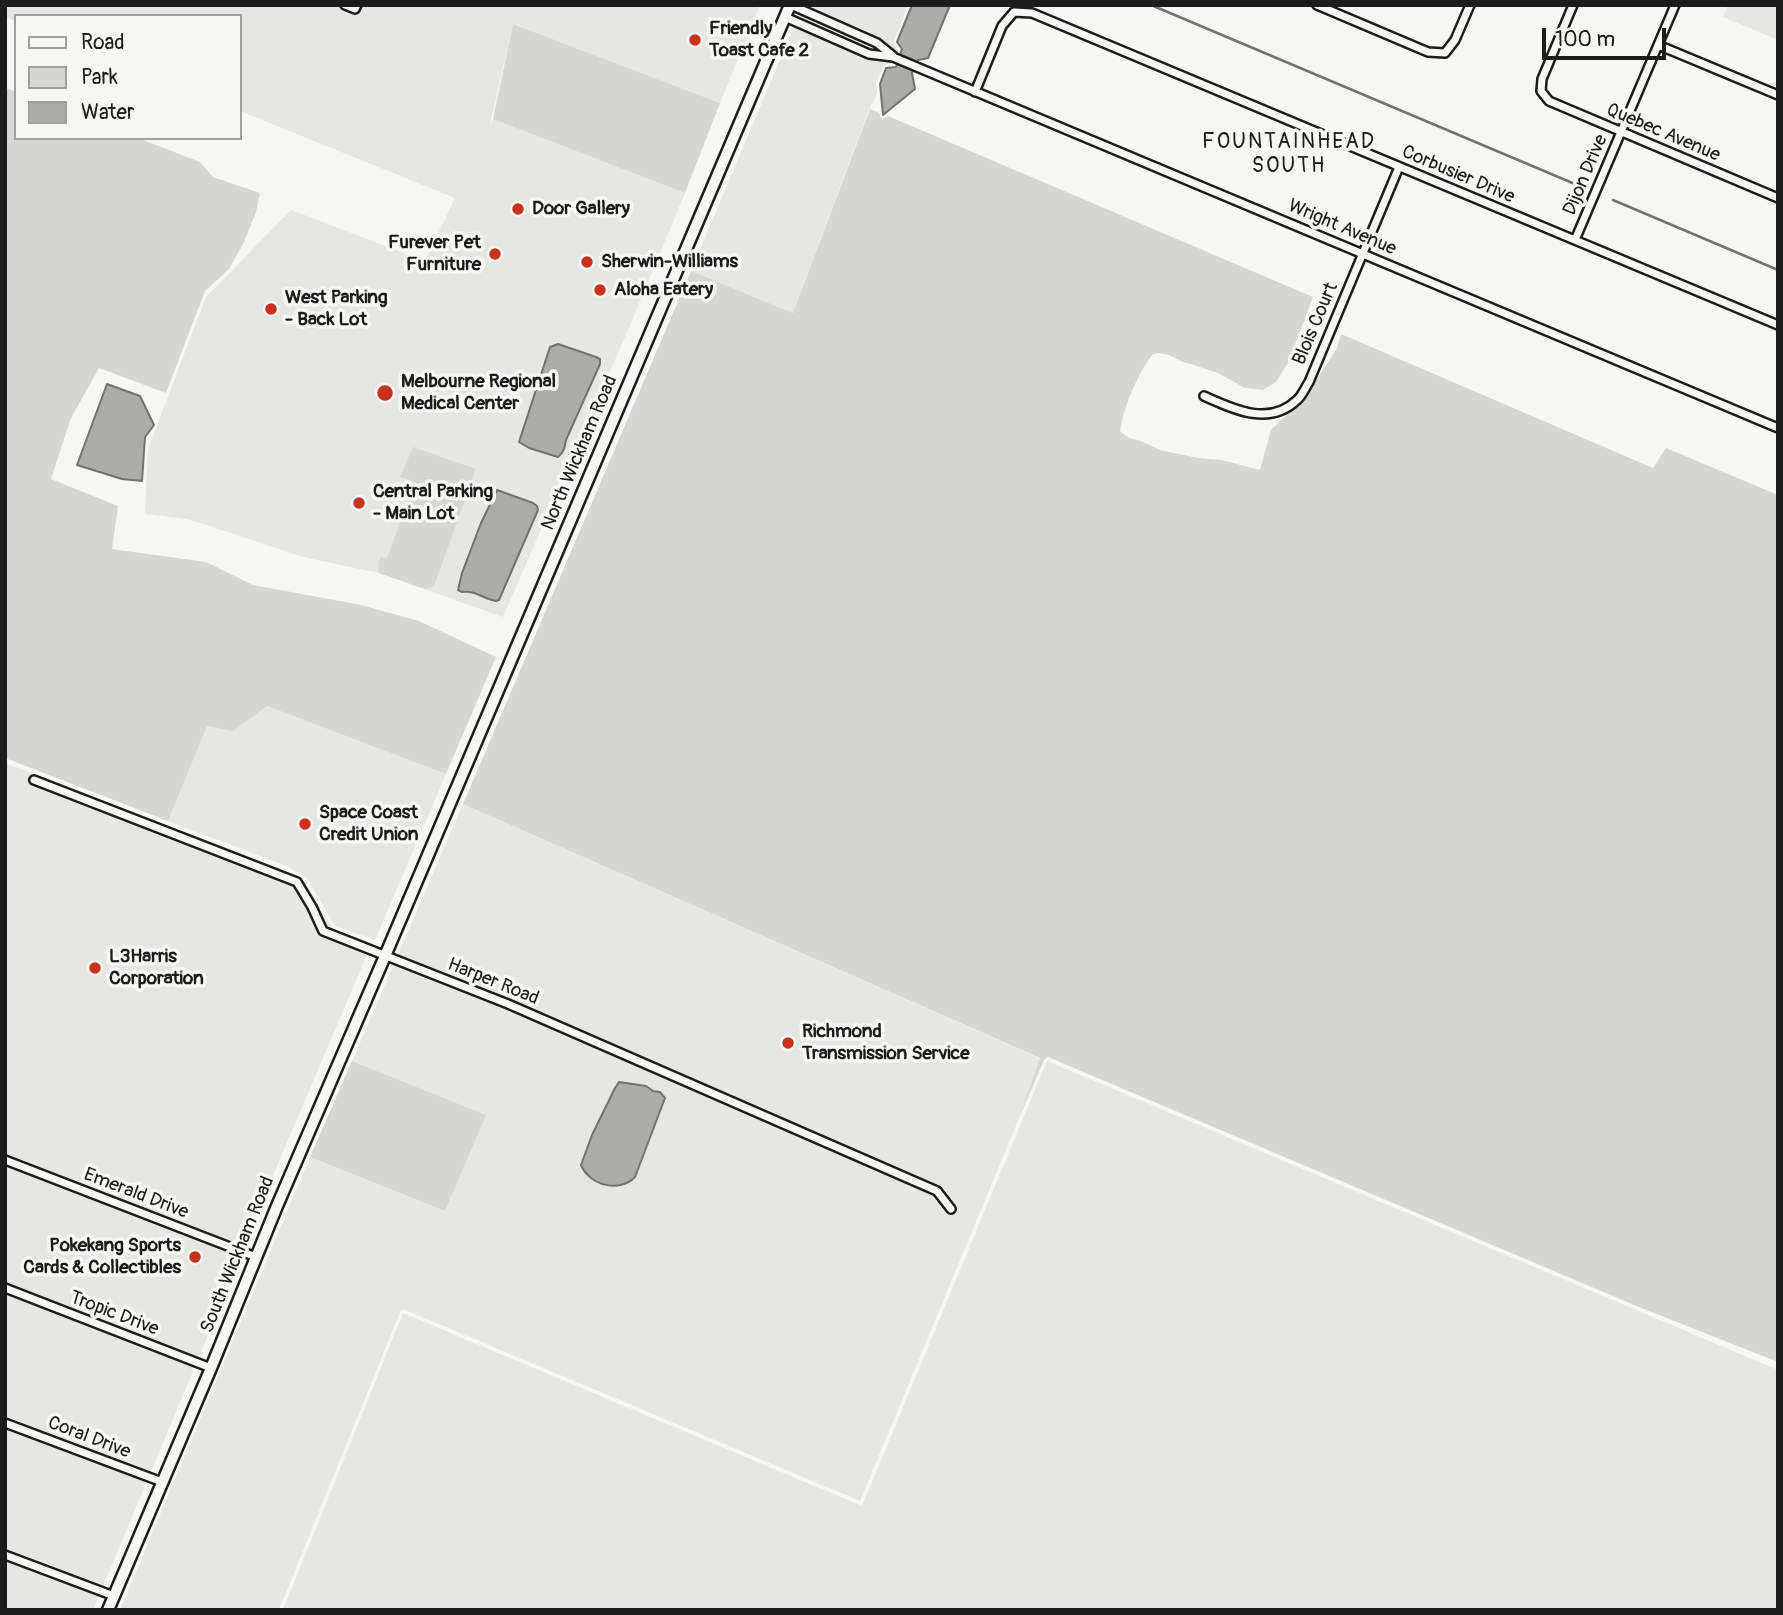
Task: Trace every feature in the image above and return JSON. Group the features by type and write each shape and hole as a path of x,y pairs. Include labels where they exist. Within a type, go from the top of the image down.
{"main road":[{"name":"North Wickham Road","path":"402,915 791,5"},
{"name":"South Wickham Road","path":"108,1610 402,915"}],"street":[{"path":"345,5 355,9 357,5"},
{"name":"Wright Avenue","path":"791,5 877,43 894,57"},
{"path":"1317,5 1427,52 1445,53 1455,40 1469,5"},
{"name":"Quebec Avenue","path":"1573,5 1542,79 1541,91 1549,101 1778,198"},
{"name":"Dijon Drive","path":"1576,240 1675,5"},
{"name":"Corbusier Drive","path":"975,92 1002,26 1014,12 1032,13 1778,325"},
{"name":"Wright Avenue","path":"785,18 869,54 894,57 1778,428"},
{"path":"1658,45 1778,94"},
{"name":"Blois Court","path":"1204,396 1238,411 1265,415 1297,400 1309,382 1399,167"},
{"name":"Harper Road","path":"34,780 297,882 323,931 508,1004 937,1191 951,1209"},
{"name":"Emerald Drive","path":"5,1160 256,1257"},
{"name":"Tropic Drive","path":"5,1288 211,1368"},
{"name":"Coral Drive","path":"5,1423 162,1482"},
{"path":"5,1555 114,1596"}],"shaded area":[{"path":"5,5 760,5 720,103 513,24 490,124 493,119 685,193 503,617 379,573 303,557 188,519 145,514 148,449 206,297 291,210 425,261 455,198 242,112 242,14 14,14 14,20 5,17"},
{"path":"803,5 908,5 894,41 897,53 891,51 888,60 893,63 884,65 876,82 877,94 793,313 691,271"},
{"path":"1728,5 1778,5 1778,40 1723,17"},
{"path":"267,706 446,774 375,940 335,926 307,878 289,867 168,821 207,725 259,711"},
{"path":"5,763 287,871 304,881 333,929 372,943 245,1241 247,1242 93,1610 5,1610"},
{"path":"463,804 1041,1059 1020,1116 860,1501 403,1309 279,1610 120,1610 310,1157 445,1211 485,1115 352,1061","holes":["619,1082 646,1086 665,1098 635,1177 629,1183"]},
{"path":"1047,1061 1778,1370 1778,1610 283,1610 403,1313 862,1506"}],"green space":[{"path":"513,24 720,103 685,193 493,119"},
{"path":"5,88 14,91 14,140 143,140 200,162 213,177 260,193 244,242 229,269 205,291 166,393 99,368 71,418 51,479 118,506 112,549 206,562 253,585 361,605 419,621 496,657 446,774 267,706 233,731 207,726 168,821 5,758"},
{"path":"870,109 879,113 882,119 888,116 1313,297 1288,363 1276,382 1263,390 1245,388 1218,373 1169,355 1152,355 1136,381 1125,411 1120,431 1129,438 1160,450 1222,460 1260,470 1271,430 1306,396 1336,350 1341,334 1653,468 1666,448 1778,495 1778,1362 1639,1307 1048,1057 1044,1060 1020,1116 1040,1058 463,804 691,271 793,313"},
{"path":"413,447 476,469 434,586 425,589 379,573 378,563 381,557 387,558 415,482 400,477"},
{"path":"352,1061 486,1115 445,1211 310,1157"}],"water":[{"path":"912,5 950,5 928,58 918,60 912,73 915,89 883,115 880,84 886,68 896,67 902,49 897,42"},
{"path":"558,344 596,357 600,359 600,364 564,449 558,457 519,442 550,347"},
{"path":"107,384 140,396 154,425 145,437 142,481 122,479 77,465"},
{"path":"497,490 533,503 538,510 499,600 496,601 458,590 481,523"},
{"path":"619,1082 646,1086 660,1092 665,1098 635,1177 622,1185 614,1186 591,1178 581,1165 592,1135"}],"waterway":[{"path":"1151,5 1582,187"},
{"path":"1613,200 1778,270"}],"place":[{"name":"Friendly Toast Cafe 2","path":"695,40"},
{"name":"Door Gallery","path":"518,209"},
{"name":"Furever Pet Furniture","path":"495,254"},
{"name":"Sherwin-Williams","path":"587,262"},
{"name":"Aloha Eatery","path":"600,290"},
{"name":"West Parking - Back Lot","path":"271,309"},
{"name":"Melbourne Regional Medical Center","path":"385,393"},
{"name":"Central Parking - Main Lot","path":"359,503"},
{"name":"Space Coast Credit Union","path":"305,824"},
{"name":"L3Harris Corporation","path":"95,968"},
{"name":"Richmond Transmission Service","path":"788,1043"},
{"name":"Pokekang Sports Cards & Collectibles","path":"195,1257"}],"district":[{"name":"FOUNTAINHEAD SOUTH","path":"1289,155"}]}
